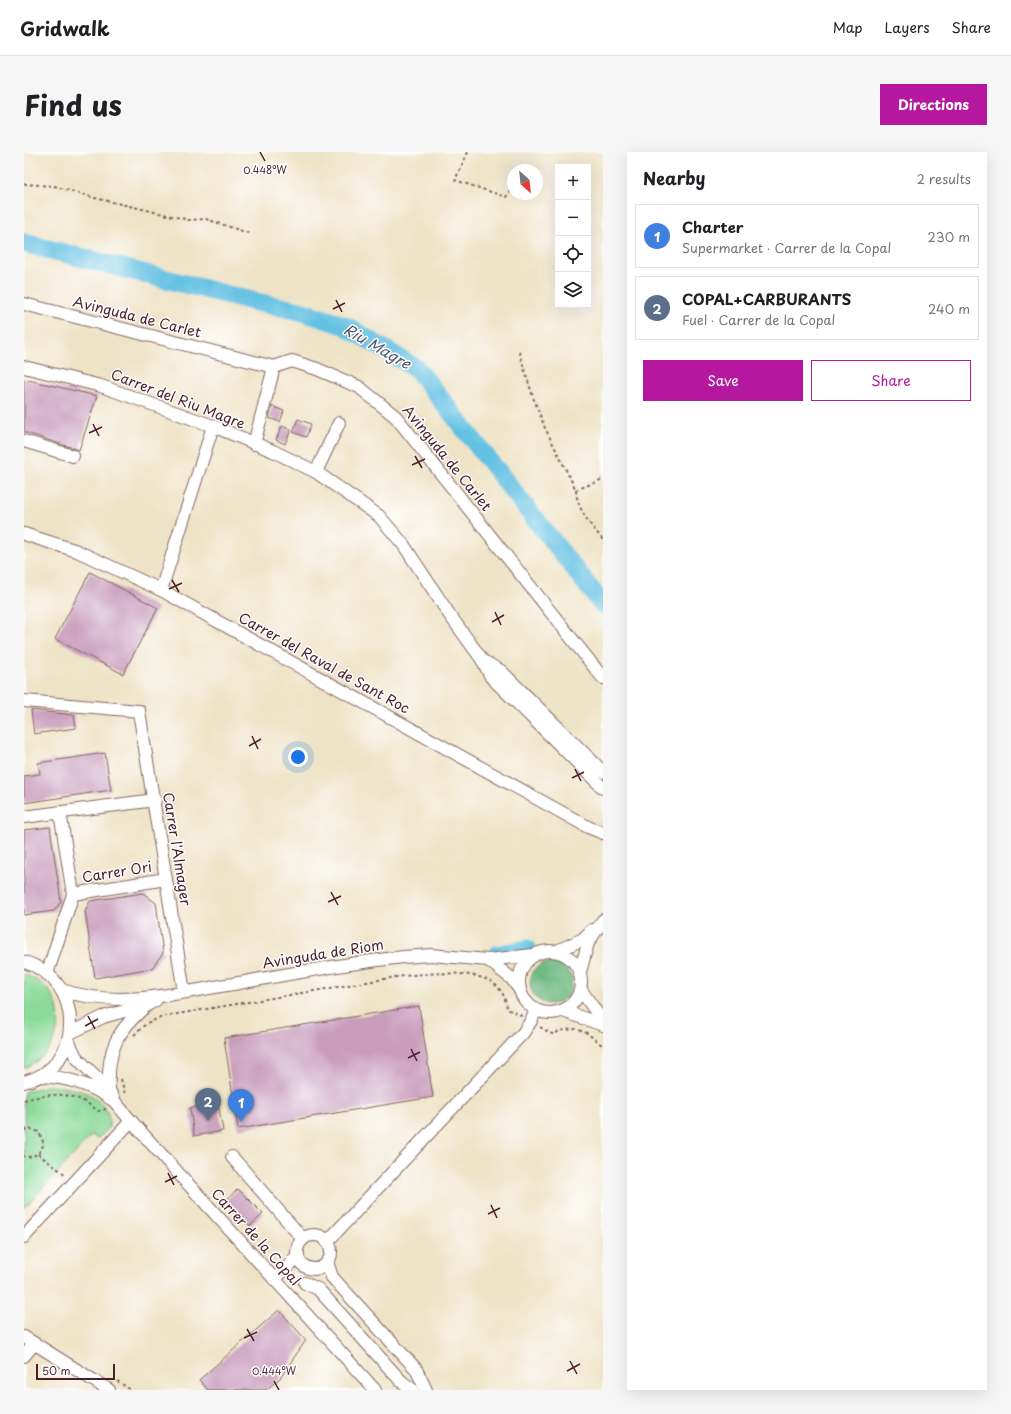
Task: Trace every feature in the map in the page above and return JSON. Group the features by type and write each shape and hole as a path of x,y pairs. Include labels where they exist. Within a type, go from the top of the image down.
{"street":[{"name":"Avinguda de Carlet","path":"24,304 274,367 292,361 317,368 359,387 396,417 603,678"},
{"name":"Carrer del Riu Magre","path":"24,367 101,386 213,426 316,472 378,516 403,544 449,614 483,661 491,677 603,788"},
{"path":"254,444 274,367"},
{"path":"316,472 339,423"},
{"path":"161,590 213,426"},
{"path":"24,441 73,456"},
{"name":"Carrer del Raval de Sant Roc","path":"24,534 77,551 161,590 588,827 603,833"},
{"path":"483,661 501,671 603,772"},
{"name":"Carrer l'Almager","path":"24,701 139,711 155,800 184,992"},
{"path":"24,817 155,800"},
{"path":"47,974 73,894 60,812"},
{"name":"Carrer Ori","path":"73,894 166,879"},
{"path":"557,951 583,939 601,922"},
{"path":"580,972 588,942 601,922"},
{"path":"328,1242 523,1033 534,1016 563,1011 571,1006 581,990 582,980 575,962 567,955 557,951 545,951 533,955 521,970 519,980 520,990 534,1016"},
{"name":"Avinguda de Riom","path":"62,990 103,999 164,995 404,957 431,955 488,960 533,955"},
{"path":"488,960 511,978 520,990"},
{"path":"24,962 39,968 47,974 62,990 70,1011 69,1037 58,1061 40,1076 24,1082"},
{"path":"581,990 603,1022"},
{"name":"Avinguda de Riom","path":"69,1037 103,1016 149,1004 164,995"},
{"name":"Carrer de la Copal","path":"109,1090 109,1064 114,1044 125,1026 149,1004"},
{"path":"563,1011 603,1025"},
{"name":"Carrer de la Copal","path":"69,1037 76,1057 109,1090 115,1102 130,1121 375,1390"},
{"name":"Carrer de la Copal","path":"40,1076 54,1077 80,1083 104,1094 115,1102"},
{"path":"24,1237 130,1121"},
{"path":"232,1157 303,1239"},
{"path":"308,1236 318,1236 328,1242 331,1252 327,1262 323,1266 312,1268 303,1264 298,1254 298,1249 303,1239 308,1236"},
{"path":"274,1279 288,1267 298,1254"},
{"path":"327,1262 332,1277 416,1369 426,1390"},
{"path":"289,1296 305,1283 312,1268"},
{"path":"305,1283 318,1289 401,1381 413,1390"},
{"path":"24,1356 29,1340 109,1390"}],"path":[{"path":"468,152 456,180 506,197 507,195"},
{"path":"24,184 54,186 95,198 189,220 206,219 251,234"},
{"path":"520,352 532,397 542,422 576,490 577,501 589,523 603,540"},
{"path":"576,490 603,479"},
{"path":"133,1037 147,1024 164,1016 390,978 426,974 464,975 489,980 504,995 507,1009 534,1016 552,1034 570,1029 582,1031 603,1046"},
{"path":"24,1100 44,1094 60,1094 79,1099 101,1112 125,1095 121,1077"},
{"path":"24,1130 36,1130 42,1136 44,1144 38,1154 29,1157 24,1156"},
{"path":"38,1154 74,1182"}],"green space":[{"path":"551,962 566,968 572,983 566,998 551,1004 536,998 530,983 536,968"},
{"path":"24,974 38,981 49,991 56,1003 58,1028 53,1041 46,1052 36,1061 24,1068"},
{"path":"46,1086 56,1086 78,1090 89,1094 98,1100 109,1116 109,1128 97,1139 92,1135 24,1208 24,1092"}],"building":[{"path":"24,379 97,396 79,450 24,432"},
{"path":"272,406 284,411 280,422 269,418"},
{"path":"298,419 311,424 306,437 293,432"},
{"path":"282,426 291,430 285,444 276,440"},
{"path":"90,572 158,608 123,674 55,639"},
{"path":"31,710 74,715 76,728 34,734"},
{"path":"105,753 111,790 24,803 24,776 40,774 38,763"},
{"path":"50,827 61,902 54,911 24,915 24,830"},
{"path":"143,893 156,903 163,953 152,968 95,978 85,911 90,901"},
{"path":"419,1006 433,1097 238,1129 224,1038"},
{"path":"218,1103 223,1131 194,1136 190,1108"},
{"path":"238,1189 263,1214 250,1226 225,1201"},
{"path":"279,1310 306,1340 280,1378 266,1390 208,1390 199,1380"}],"waterway":[{"name":"Riu Magre","path":"24,243 256,302 300,311 346,326 417,369 603,605"},
{"path":"496,951 528,945 530,947"}],"place":[{"name":"COPAL+CARBURANTS","path":"208,1121"},
{"name":"Charter","path":"241,1122"}]}
